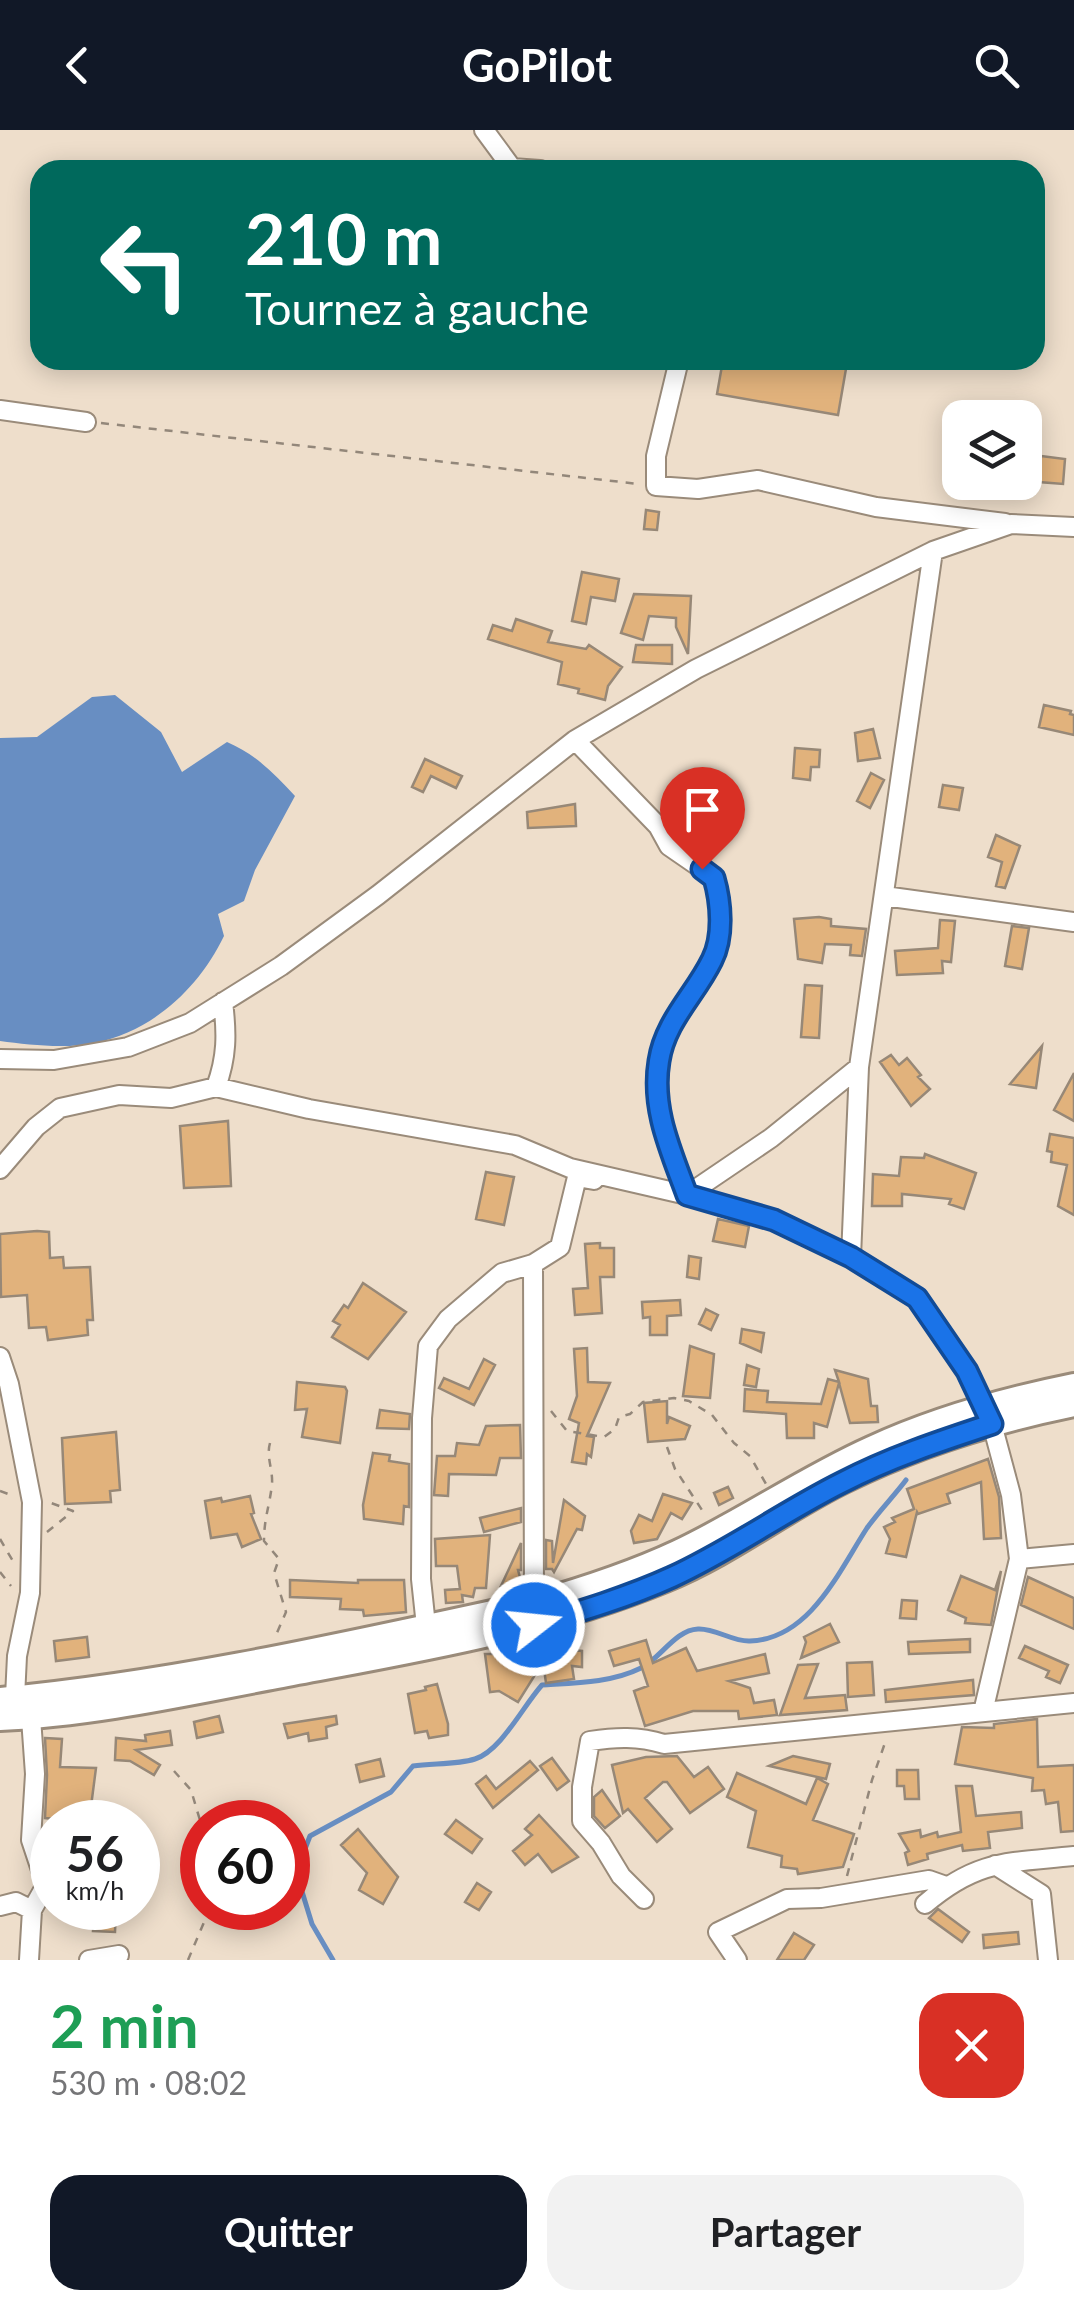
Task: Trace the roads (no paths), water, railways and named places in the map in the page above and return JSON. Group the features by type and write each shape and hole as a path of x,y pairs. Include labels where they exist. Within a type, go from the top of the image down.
{"main road":[{"path":"8,1698 96,1690 534,1604 633,1571 873,1447 988,1415 1074,1385"},
{"path":"0,1719 162,1699 534,1625 603,1605 672,1577 738,1543 844,1480 947,1438 988,1415 1074,1406"}],"street":[{"path":"484,130 506,160"},
{"path":"676,370 662,428 656,486 698,489 758,480 876,508 1074,528"},
{"path":"0,410 86,422"},
{"path":"0,1059 54,1060 128,1047 190,1023 281,966 378,895 575,740 696,669 933,551 1011,524"},
{"path":"851,1257 859,1066 933,551"},
{"path":"575,740 658,826 669,846 714,878 718,890 720,938 712,960 666,1033 659,1060 660,1120 687,1195"},
{"path":"884,896 1074,922"},
{"path":"216,1087 226,1060 224,1002"},
{"path":"426,1626 421,1579 422,1418 428,1346 448,1319 502,1273 533,1264 560,1246 576,1177 687,1195 770,1138 859,1066"},
{"path":"0,1169 36,1127 60,1108 119,1096 171,1098 216,1087 309,1109 515,1145 570,1168 774,1220 851,1257 917,1298 967,1371 988,1415 1010,1495 1019,1560 983,1712"},
{"path":"533,1264 534,1604"},
{"path":"0,1357 9,1384 31,1499 30,1593 8,1698"},
{"path":"1019,1560 1074,1554"},
{"path":"644,1899 582,1821 582,1787 590,1741 646,1738 664,1744 1074,1702"},
{"path":"31,1718 33,1800"},
{"path":"925,1904 968,1872 1074,1856"},
{"path":"995,1865 1042,1894 1048,1960"},
{"path":"737,1960 718,1932 787,1899 929,1880 946,1886"},
{"path":"0,1906 16,1902 30,1909"},
{"path":"31,1930 29,1960 42,1960"},
{"path":"89,1960 119,1955"}],"water":[{"path":"115,695 161,732 182,772 227,742 264,765 295,796 255,870 244,901 218,914 224,936 214,955 172,1004 136,1029 95,1043 60,1046 0,1041 0,738 37,737 92,697"}],"waterway":[{"path":"333,1960 312,1924 296,1872 310,1836 391,1792 413,1766 460,1762 485,1754 503,1738 542,1685 629,1673 648,1664 682,1634 698,1629 750,1641 790,1629 821,1600 867,1528 906,1480"}]}
